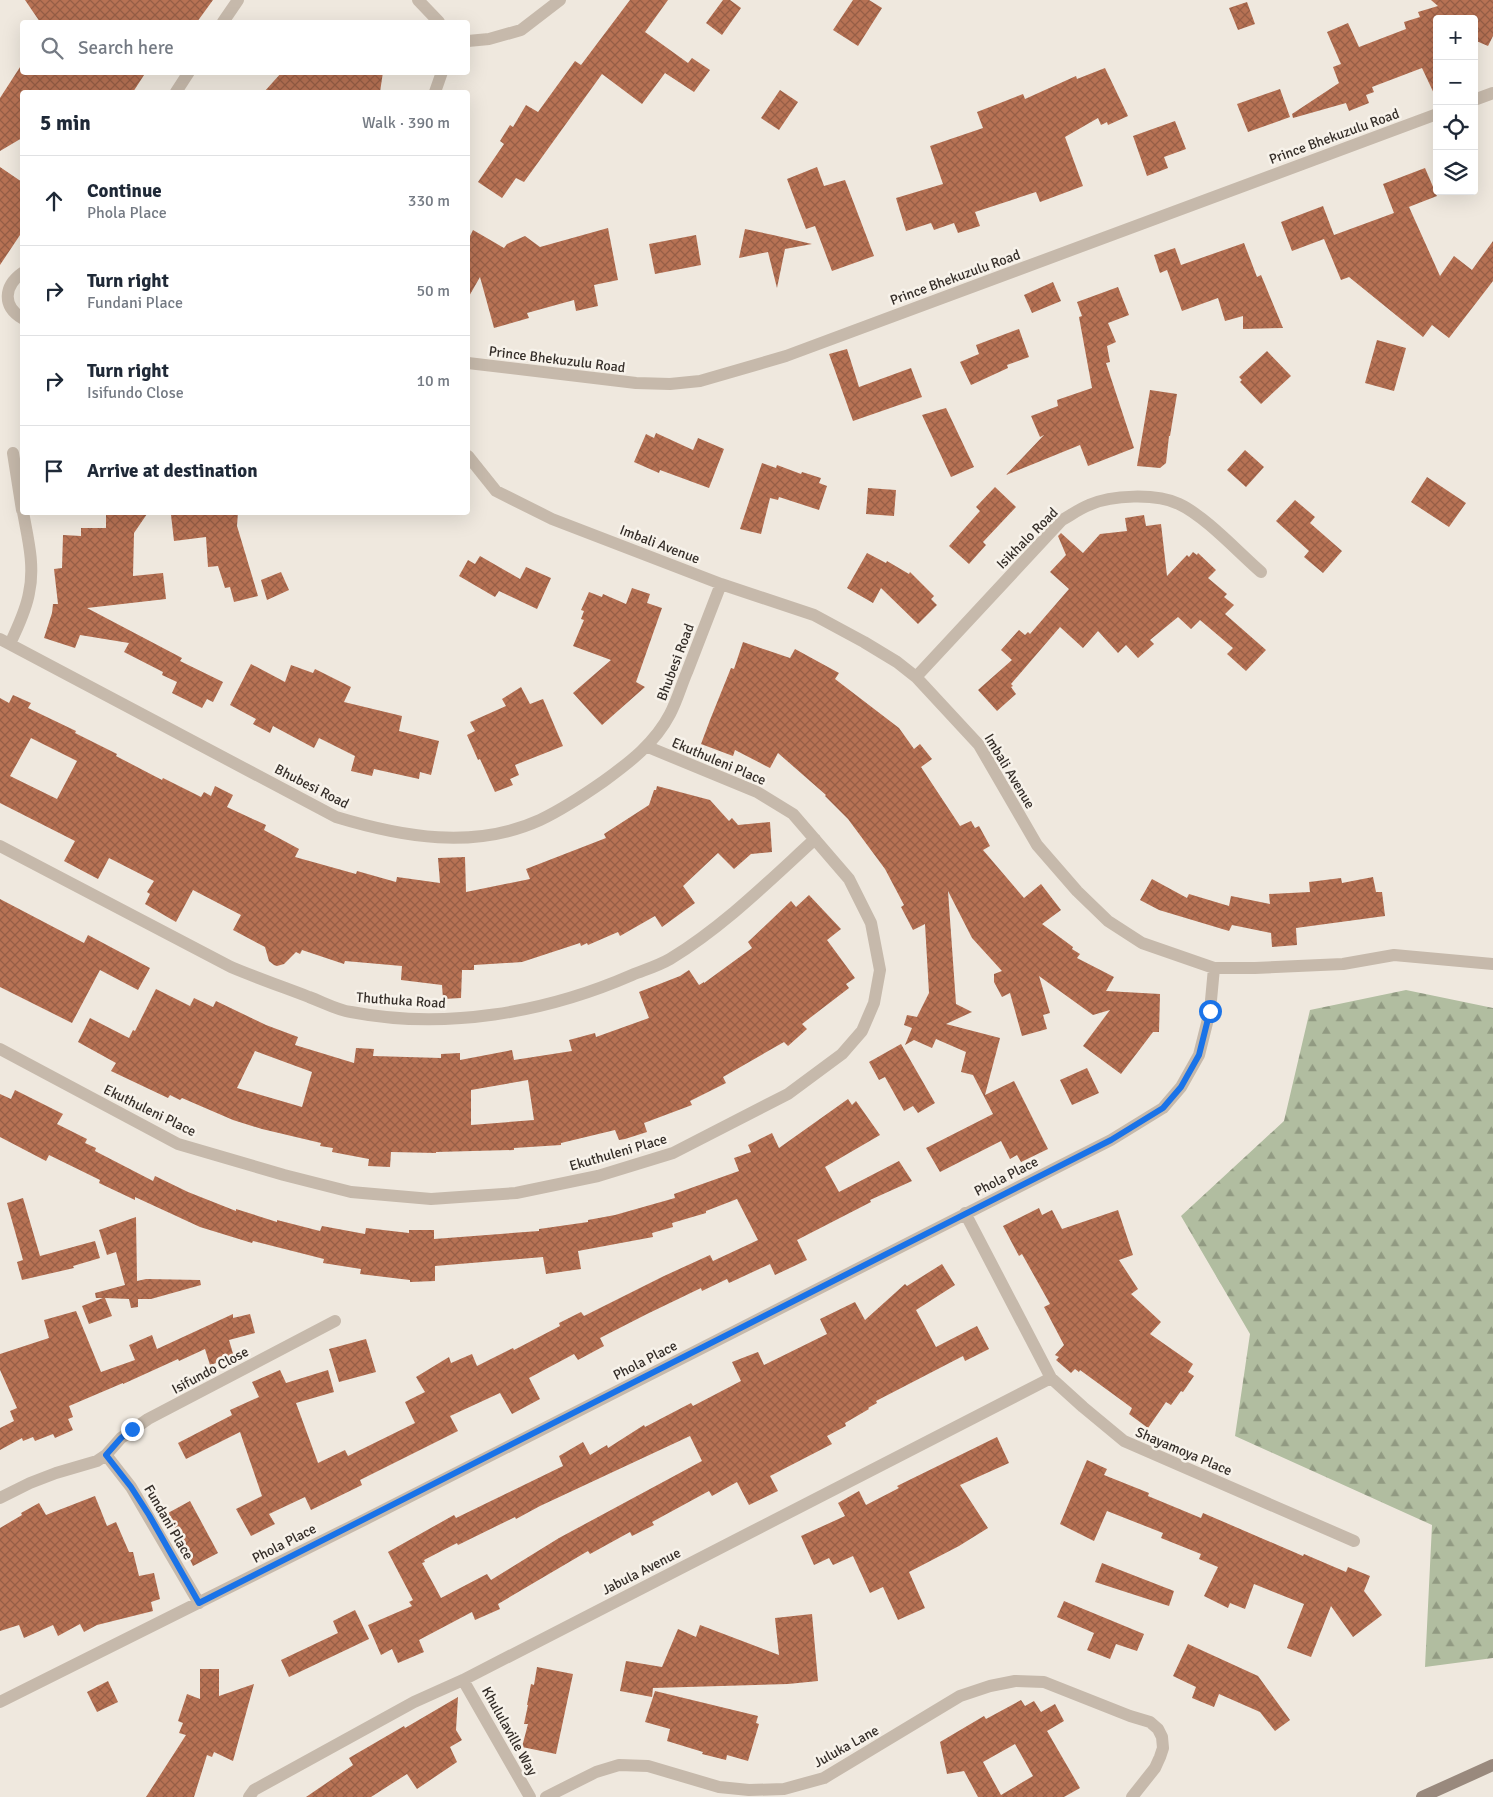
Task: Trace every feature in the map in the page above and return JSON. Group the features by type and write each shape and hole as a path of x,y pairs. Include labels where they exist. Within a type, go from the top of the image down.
{"main road":[{"path":"1422,1797 1493,1765"}],"street":[{"path":"224,20 238,0"},
{"path":"418,0 437,20"},
{"path":"470,41 489,39 521,30 560,0"},
{"path":"177,90 187,75"},
{"path":"435,90 441,75"},
{"path":"1478,99 1493,93"},
{"name":"Prince Bhekuzulu Road","path":"470,363 636,383 670,384 700,381 786,356 1433,115"},
{"path":"20,275 14,279 9,289 8,300 12,310 20,316"},
{"path":"14,453 20,485"},
{"name":"Imbali Avenue","path":"470,458 496,491 552,519 721,584 814,615 897,662 916,677 979,745 1037,846 1077,891 1108,921 1142,943 1214,968 1343,964 1394,955 1493,964"},
{"name":"Isikhalo Road","path":"916,677 1062,520 1089,504 1120,497 1148,496 1177,503 1196,514 1261,572"},
{"path":"5,642 23,614 29,594 31,551 25,515"},
{"name":"Bhubesi Road","path":"5,642 336,817 374,828 405,834 452,838 478,837 508,831 531,823 562,808 588,792 648,747 670,714 721,584"},
{"name":"Ekuthuleni Place","path":"0,1050 178,1144 284,1175 351,1192 431,1199 516,1193 598,1176 673,1153 788,1094 842,1054 862,1031 874,1004 880,970 871,924 849,878 793,814 757,792 648,747"},
{"name":"Thuthuka Road","path":"0,846 231,967 265,982 350,1012 431,1020 477,1017 550,1003 602,988 668,960 710,932 815,839"},
{"name":"Phola Place","path":"0,1702 1111,1140 1163,1108 1181,1087 1199,1055 1210,1011 1214,968"},
{"name":"Shayamoya Place","path":"965,1213 1051,1378 1124,1441 1354,1541"},
{"name":"Isifundo Close","path":"106,1455 121,1438 148,1419 335,1321"},
{"name":"Jabula Avenue","path":"249,1797 254,1790 414,1702 463,1680 1051,1378"},
{"path":"0,1498 30,1483 97,1461 106,1455"},
{"name":"Fundani Place","path":"106,1455 136,1494 199,1603"},
{"name":"Khululaville Way","path":"463,1680 530,1797"},
{"name":"Juluka Lane","path":"546,1797 596,1772 619,1765 648,1766 720,1787 749,1790 784,1789 824,1778 960,1696 990,1686 1015,1681 1044,1682 1150,1722 1158,1729 1162,1737 1163,1748 1155,1768 1132,1797"}],"green space":[{"path":"1406,990 1493,1008 1493,1658 1425,1667 1432,1525 1235,1436 1250,1334 1181,1216 1284,1121 1310,1010"}],"building":[{"path":"25,0 213,0 198,20 39,20"},
{"path":"630,0 668,0 645,32 688,63 692,58 710,70 694,92 665,73 642,104 602,74 524,182 516,178 502,198 478,182 504,144 500,141 510,125 513,127 526,105 538,112 575,61 581,65"},
{"path":"723,0 730,0 741,8 722,35 706,23"},
{"path":"853,0 869,0 882,8 858,46 833,30"},
{"path":"1431,0 1493,0 1493,36 1488,46 1478,42 1478,15 1433,15 1433,91 1422,68 1372,87 1374,92 1366,95 1369,103 1349,111 1346,103 1293,118 1292,114 1339,83 1333,67 1341,64 1327,32 1348,23 1359,47 1406,29 1404,22 1420,17 1418,12 1438,6"},
{"path":"1247,2 1255,24 1238,30 1229,8"},
{"path":"20,67 20,75 144,75 134,90 20,90 20,139 0,151 0,98"},
{"path":"1105,68 1128,116 1108,125 1107,122 1101,125 1098,118 1065,137 1083,186 1040,202 1036,192 975,212 980,226 958,233 954,223 934,230 931,223 906,231 896,198 943,184 930,146 983,128 977,112 1023,94 1025,99 1076,76 1077,79"},
{"path":"279,75 383,75 380,90 266,90"},
{"path":"1280,89 1290,117 1248,132 1237,104"},
{"path":"780,90 798,102 779,130 761,118"},
{"path":"1175,121 1186,149 1164,157 1168,168 1147,176 1133,136"},
{"path":"0,167 20,181 20,235 0,265"},
{"path":"817,167 824,186 845,180 874,256 832,271 815,226 806,229 787,179"},
{"path":"1425,168 1433,187 1433,195 1437,196 1401,210 1409,207 1440,276 1454,256 1472,270 1493,241 1493,281 1449,338 1432,325 1423,337 1349,277 1341,280 1324,239 1292,251 1281,222 1323,206 1334,235 1394,213 1383,184"},
{"path":"608,228 618,280 594,285 598,306 576,311 574,300 527,313 529,318 494,328 480,277 470,294 470,236 473,230 504,248 507,244 525,236 540,247"},
{"path":"745,229 812,244 785,249 777,288 768,252 739,258"},
{"path":"696,235 701,265 655,274 649,244"},
{"path":"1244,243 1257,277 1261,275 1283,328 1243,329 1243,316 1225,321 1218,298 1182,311 1167,270 1160,273 1154,255 1175,248 1181,265"},
{"path":"1053,282 1061,301 1032,313 1024,295"},
{"path":"1118,287 1129,315 1108,323 1116,342 1107,346 1110,362 1106,363 1134,448 1088,466 1080,445 1006,475 1044,435 1040,437 1031,416 1058,406 1057,400 1092,388 1079,317 1082,316 1077,302"},
{"path":"1019,329 1029,357 1007,365 1008,368 971,385 960,362 979,354 976,345"},
{"path":"1377,340 1406,348 1394,391 1365,383"},
{"path":"847,349 859,387 911,368 922,397 853,421 829,354"},
{"path":"1267,351 1291,376 1261,404 1240,382 1242,380 1239,377"},
{"path":"1150,390 1177,394 1166,463 1160,468 1137,466"},
{"path":"946,408 974,467 951,477 922,415"},
{"path":"656,433 693,450 698,438 724,449 709,488 660,470 659,473 634,462 646,434 654,438"},
{"path":"1245,450 1264,467 1246,487 1227,470"},
{"path":"762,463 776,468 777,465 801,474 802,472 821,478 819,483 827,486 819,510 779,497 778,500 770,498 761,534 740,529"},
{"path":"1427,477 1466,503 1449,527 1411,502"},
{"path":"995,487 1016,507 983,542 986,545 969,564 949,546 980,511 976,507"},
{"path":"868,488 896,490 894,516 866,514"},
{"path":"1295,500 1315,517 1310,523 1342,551 1323,573 1304,557 1309,551 1276,521"},
{"path":"106,515 146,515 134,533 133,576 163,573 166,599 87,608 182,658 180,661 223,682 213,702 207,699 202,708 172,693 177,682 162,675 163,672 124,652 129,643 80,635 75,648 44,638 53,604 58,604 54,569 62,568 63,535 81,536 81,528 106,528"},
{"path":"171,515 238,515 237,526 258,596 234,602 230,587 225,588 218,566 208,567 206,537 174,541"},
{"path":"1144,515 1146,526 1161,524 1167,576 1187,555 1189,557 1193,552 1197,555 1198,553 1216,570 1208,578 1227,594 1224,597 1234,605 1225,614 1266,650 1246,671 1227,654 1233,648 1200,620 1191,629 1178,617 1150,640 1154,644 1138,658 1126,645 1118,653 1098,631 1083,648 1060,627 1011,684 1016,694 997,711 978,690 1012,660 1001,650 1019,630 1025,635 1028,632 1030,634 1069,589 1050,572 1066,555 1058,536 1061,533 1083,553 1100,534 1127,531 1125,518"},
{"path":"867,553 886,563 887,561 909,574 910,572 934,596 931,599 937,605 918,624 881,588 873,603 847,588"},
{"path":"480,556 520,579 526,567 551,578 537,609 499,591 495,597 459,576 468,560 475,564"},
{"path":"281,572 289,590 267,600 261,580"},
{"path":"632,588 650,594 647,603 662,608 636,682 645,687 602,725 573,693 611,660 573,646 584,620 581,619 584,611 581,610 589,592 602,597 603,594 626,604"},
{"path":"743,642 790,658 795,649 839,673 835,679 899,728 914,749 920,744 932,759 921,767 960,826 971,821 975,828 979,826 990,846 983,850 1024,898 1041,884 1061,910 1042,924 1073,947 1072,949 1080,954 1077,958 1114,977 1106,991 1160,994 1159,1032 1153,1032 1121,1074 1083,1046 1110,1010 1093,1015 1039,976 1050,1013 1043,1015 1047,1029 1022,1036 1010,993 1002,997 994,982 994,974 1002,971 972,938 948,891 956,1004 972,1012 946,1024 1000,1038 985,1095 1014,1081 1048,1149 1021,1162 1017,1155 1010,1159 1001,1141 940,1172 926,1148 993,1114 973,1075 961,1072 966,1052 936,1039 932,1048 914,1040 905,1045 912,1028 904,1025 907,1015 917,1017 929,993 925,924 913,930 901,907 904,905 885,869 848,819 826,795 778,753 770,768 735,750 733,756 701,744 731,668 734,669"},
{"path":"251,664 285,682 291,665 313,673 315,669 351,687 344,702 402,716 399,731 439,741 431,775 420,772 419,779 374,769 372,776 351,771 355,756 319,738 314,748 273,726 270,733 253,724 256,719 230,705"},
{"path":"521,687 530,704 543,699 563,746 515,765 519,775 510,779 513,785 495,792 467,735 475,731 470,722 506,706 502,699"},
{"path":"13,695 31,703 28,708 76,731 75,733 162,780 163,778 201,797 204,792 211,796 215,786 233,795 227,807 266,825 264,830 299,849 295,857 356,874 357,871 396,882 397,877 440,883 438,858 465,857 466,892 530,879 526,869 606,838 604,834 649,805 657,786 710,800 729,821 732,818 738,825 770,822 772,852 751,854 734,869 718,853 683,886 695,903 662,927 655,916 620,936 618,932 588,945 587,943 581,946 580,943 522,962 474,965 474,970 462,970 461,998 443,999 442,985 401,980 402,966 345,961 344,964 302,950 300,954 296,952 284,964 274,965 269,961 265,947 233,930 241,915 193,890 176,922 145,904 150,894 147,892 154,881 109,858 98,879 64,861 75,841 0,803 0,698 9,703","holes":["31,738 77,761 57,799 10,776"]},
{"path":"1373,877 1376,892 1382,892 1385,916 1296,928 1297,945 1272,947 1271,933 1232,925 1229,931 1159,910 1140,900 1152,879 1187,898 1189,894 1229,906 1231,896 1270,904 1269,894 1310,892 1309,882 1341,878 1342,883"},
{"path":"809,895 841,929 827,940 855,978 846,984 849,988 802,1024 807,1029 788,1046 784,1042 723,1077 726,1083 690,1101 692,1105 644,1123 647,1132 625,1139 619,1140 615,1130 561,1143 561,1145 514,1148 514,1150 436,1153 391,1152 390,1167 368,1166 369,1159 332,1152 333,1148 320,1146 321,1143 233,1120 182,1098 180,1100 170,1095 168,1098 111,1071 116,1063 78,1042 90,1018 129,1038 133,1030 135,1031 156,989 190,1006 194,998 213,1007 216,1001 266,1025 298,1037 295,1045 354,1063 356,1048 374,1049 373,1056 441,1058 441,1054 460,1053 460,1060 512,1050 514,1060 572,1051 569,1040 595,1033 596,1037 649,1018 639,992 680,976 689,970 699,985 704,983 752,948 748,942 791,901 796,907","holes":["255,1051 312,1072 302,1107 237,1088","528,1080 534,1120 471,1125 471,1090"]},
{"path":"0,899 84,943 88,935 150,968 138,990 100,970 72,1023 0,987"},
{"path":"901,1044 935,1103 918,1113 913,1106 904,1111 885,1077 879,1080 869,1062"},
{"path":"1087,1068 1099,1093 1072,1105 1060,1080"},
{"path":"15,1090 63,1114 57,1124 87,1139 85,1143 96,1148 95,1151 153,1181 155,1176 188,1192 236,1211 236,1209 277,1222 277,1220 320,1231 322,1226 365,1234 366,1228 409,1233 409,1230 434,1230 434,1239 539,1231 539,1229 588,1222 588,1220 615,1215 675,1198 674,1194 739,1171 734,1158 751,1152 748,1145 772,1133 779,1148 848,1099 852,1105 856,1101 880,1135 825,1167 839,1192 899,1161 912,1181 870,1200 871,1202 797,1240 807,1260 775,1275 770,1264 729,1283 727,1279 702,1291 701,1288 647,1314 600,1338 604,1346 578,1360 574,1354 529,1378 540,1399 512,1414 500,1393 450,1416 458,1431 360,1480 362,1485 311,1510 305,1497 269,1514 275,1524 251,1536 236,1509 262,1496 240,1432 186,1459 178,1443 232,1415 230,1410 259,1397 252,1382 280,1370 286,1383 328,1370 334,1392 296,1403 318,1463 345,1450 348,1456 415,1423 405,1402 425,1392 416,1377 449,1357 451,1363 472,1354 477,1366 513,1348 514,1350 560,1326 559,1323 581,1312 584,1316 710,1255 713,1261 758,1240 737,1199 706,1211 706,1213 672,1223 673,1227 652,1233 653,1237 578,1251 581,1269 546,1274 543,1257 435,1266 435,1281 410,1282 410,1280 360,1274 361,1269 323,1263 324,1259 253,1241 252,1243 200,1227 135,1197 135,1200 99,1183 100,1180 49,1155 46,1161 0,1137 0,1094 11,1099"},
{"path":"23,1198 40,1256 95,1241 100,1258 73,1266 74,1268 22,1280 17,1262 23,1260 7,1203"},
{"path":"1039,1208 1042,1215 1052,1210 1062,1229 1118,1210 1133,1255 1119,1260 1138,1289 1131,1294 1161,1322 1150,1334 1193,1364 1188,1372 1194,1376 1183,1392 1181,1391 1171,1405 1166,1402 1148,1428 1129,1414 1132,1408 1080,1370 1079,1372 1075,1369 1071,1373 1056,1360 1059,1357 1055,1355 1064,1345 1044,1307 1050,1304 1022,1254 1019,1256 1003,1226"},
{"path":"136,1217 137,1281 146,1279 200,1280 201,1285 151,1299 138,1299 138,1307 131,1308 129,1299 105,1298 112,1316 89,1324 82,1306 103,1298 96,1298 95,1293 125,1285 116,1252 107,1255 99,1230"},
{"path":"942,1264 955,1285 916,1310 936,1347 977,1326 989,1349 965,1361 963,1356 876,1401 877,1403 869,1409 845,1423 846,1426 827,1436 832,1444 770,1476 778,1491 749,1505 737,1482 712,1496 709,1491 652,1522 654,1525 632,1536 630,1532 590,1554 588,1551 498,1604 500,1609 475,1620 472,1612 419,1640 424,1652 398,1663 392,1649 381,1655 368,1625 412,1606 409,1602 413,1600 388,1552 454,1515 456,1518 563,1466 559,1456 583,1442 590,1455 607,1445 608,1448 644,1425 645,1427 691,1403 693,1406 741,1381 732,1362 758,1352 764,1365 827,1334 820,1319 855,1302 865,1320 905,1284 907,1286","holes":["690,1436 702,1461 559,1538 491,1580 487,1574 441,1598 422,1563 425,1562 424,1560 457,1543 458,1545 515,1517 516,1519"]},
{"path":"76,1311 101,1372 135,1360 129,1345 152,1335 157,1349 233,1314 233,1318 250,1314 255,1333 229,1340 234,1357 210,1365 205,1349 179,1361 178,1359 69,1406 73,1417 68,1419 73,1430 55,1438 53,1434 35,1441 33,1437 23,1441 22,1438 0,1450 0,1428 14,1421 10,1411 17,1408 0,1370 0,1354 49,1338 44,1320"},
{"path":"366,1339 376,1372 339,1382 329,1349"},
{"path":"997,1437 1009,1463 960,1485 988,1528 959,1546 909,1572 925,1608 898,1620 883,1587 870,1593 853,1556 833,1565 829,1558 814,1565 801,1536 845,1516 838,1503 859,1491 866,1505 899,1488 897,1486"},
{"path":"1087,1460 1107,1469 1104,1475 1149,1493 1148,1496 1201,1518 1203,1513 1303,1556 1304,1554 1346,1572 1348,1567 1370,1576 1364,1591 1382,1615 1353,1637 1331,1606 1311,1657 1287,1648 1304,1604 1254,1584 1245,1609 1230,1603 1228,1608 1204,1596 1218,1567 1199,1559 1201,1554 1161,1538 1163,1533 1107,1511 1094,1541 1060,1524"},
{"path":"95,1496 107,1526 116,1522 129,1552 133,1552 139,1576 154,1573 160,1599 151,1602 153,1611 97,1625 84,1632 80,1624 58,1636 53,1625 24,1638 19,1625 0,1631 0,1528 39,1503 46,1515"},
{"path":"190,1501 218,1553 193,1566 168,1513"},
{"path":"1102,1563 1174,1591 1169,1606 1095,1582"},
{"path":"1064,1601 1144,1634 1137,1651 1116,1644 1110,1659 1087,1650 1094,1633 1057,1617"},
{"path":"355,1610 369,1639 289,1677 281,1660 338,1633 333,1621"},
{"path":"812,1614 818,1681 788,1684 653,1688 652,1697 620,1691 626,1661 662,1667 678,1629 696,1637 700,1625 779,1655 775,1618"},
{"path":"1188,1644 1258,1676 1290,1720 1275,1731 1260,1712 1219,1694 1214,1707 1192,1698 1196,1687 1173,1676"},
{"path":"537,1667 573,1674 556,1754 522,1747 528,1724 524,1724 527,1705 531,1684 534,1685"},
{"path":"200,1669 219,1669 219,1696 254,1684 233,1761 214,1752 212,1757 207,1755 194,1797 146,1797 186,1735 179,1733 183,1723 178,1721 187,1694 200,1699"},
{"path":"108,1681 118,1702 97,1712 87,1692"},
{"path":"655,1691 758,1716 756,1723 759,1724 748,1761 727,1755 726,1760 702,1754 703,1752 667,1741 670,1729 645,1722"},
{"path":"458,1697 456,1730 462,1740 450,1747 457,1762 417,1789 407,1774 371,1797 306,1797 353,1765 349,1758"},
{"path":"1021,1700 1025,1706 1034,1701 1041,1712 1055,1704 1064,1721 1047,1731 1080,1788 1064,1797 978,1797 964,1771 947,1774 940,1742 984,1716 986,1719","holes":["1015,1744 1033,1776 1001,1795 983,1762"]}],"route":[{"path":"132,1429 106,1455 131,1487 149,1515 199,1603 1111,1140 1163,1108 1181,1087 1199,1055 1210,1011"}]}
